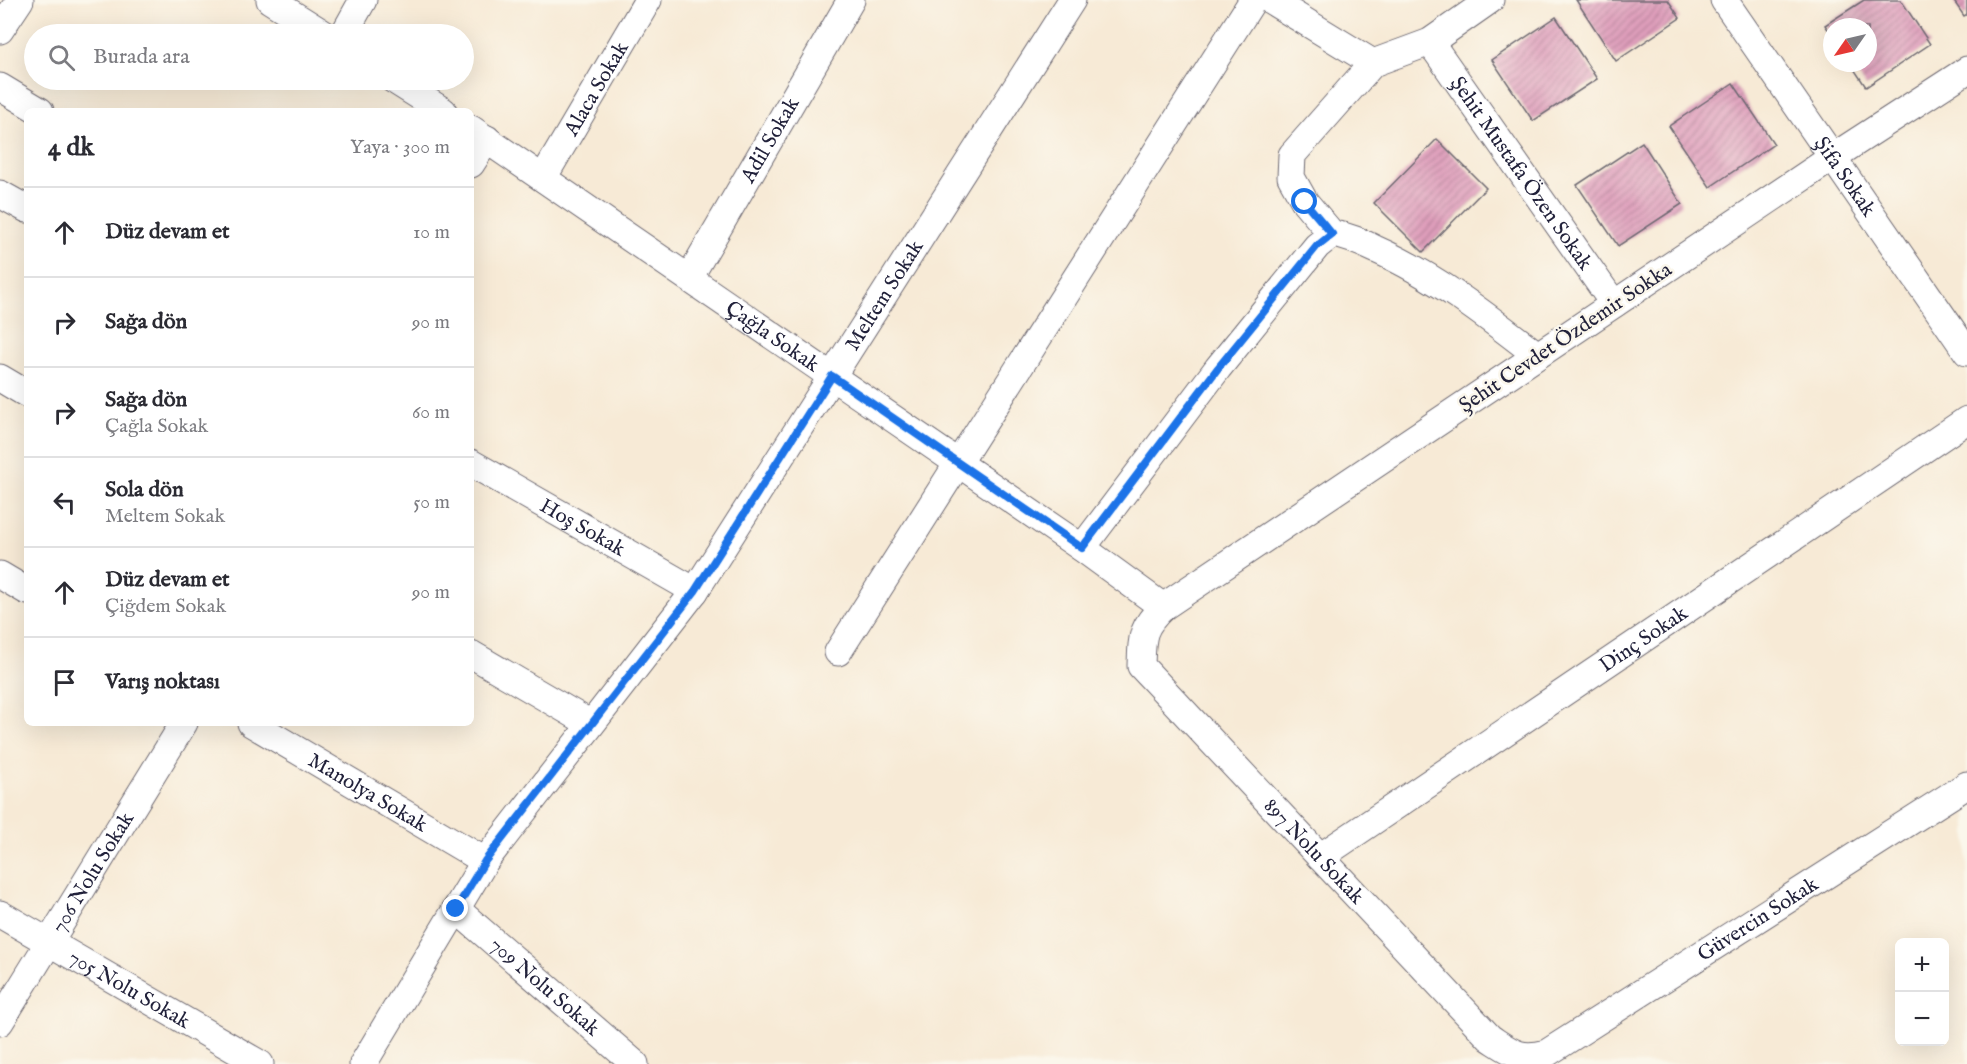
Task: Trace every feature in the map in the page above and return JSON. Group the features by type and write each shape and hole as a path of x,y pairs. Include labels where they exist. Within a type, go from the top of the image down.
{"street":[{"path":"0,30 20,0"},
{"path":"270,0 308,24"},
{"path":"350,24 363,0"},
{"name":"Alaca Sokak","path":"543,178 648,0"},
{"name":"Adil Sokak","path":"689,278 850,0"},
{"name":"Meltem Sokak","path":"363,1064 485,861 695,591 1072,0"},
{"path":"838,652 1253,0"},
{"path":"1270,0 1373,63"},
{"path":"1490,0 1430,42 1373,63 1292,155 1291,177 1305,202 1332,234 1346,236 1404,261 1496,323 1538,355"},
{"name":"Şifa Sokak","path":"1724,0 1967,352"},
{"name":"Şehit Mustafa Özen Sokak","path":"1430,42 1614,304"},
{"name":"Şehit Cevdet Özdemir Sokka","path":"1163,607 1967,69"},
{"path":"0,87 35,108"},
{"path":"410,90 438,108"},
{"path":"474,153 479,134"},
{"name":"Çağla Sokak","path":"479,134 1082,548 1163,607"},
{"path":"0,194 24,207"},
{"path":"1082,548 1218,368 1317,246 1332,234"},
{"path":"0,378 24,392"},
{"name":"Dinç Sokak","path":"1320,857 1967,420"},
{"name":"Hoş Sokak","path":"474,465 695,591"},
{"path":"0,575 24,589"},
{"name":"897 Nolu Sokak","path":"1163,607 1149,620 1142,639 1141,666 1490,1038 1512,1052 1530,1058 1547,1053"},
{"path":"474,656 591,724"},
{"name":"706 Nolu Sokak","path":"0,1022 182,726"},
{"name":"Manolya Sokak","path":"256,726 485,861"},
{"name":"Güvercin Sokak","path":"1547,1053 1967,785"},
{"name":"709 Nolu Sokak","path":"456,909 635,1064"},
{"name":"705 Nolu Sokak","path":"0,914 260,1064"}],"building":[{"path":"1576,0 1668,0 1680,18 1616,61"},
{"path":"1864,0 1901,0 1930,44 1866,87 1856,72 1877,72 1877,18 1836,18"},
{"path":"1953,0 1967,0 1967,14 1964,16"},
{"path":"1556,17 1597,79 1533,121 1492,60"},
{"path":"1733,83 1774,144 1710,187 1669,126"},
{"path":"1437,139 1486,188 1423,252 1374,203"},
{"path":"1642,142 1682,204 1618,246 1577,185"}],"route":[{"path":"456,909 485,861 695,591 832,376 1082,548 1218,368 1317,246 1332,234 1305,202"}]}
